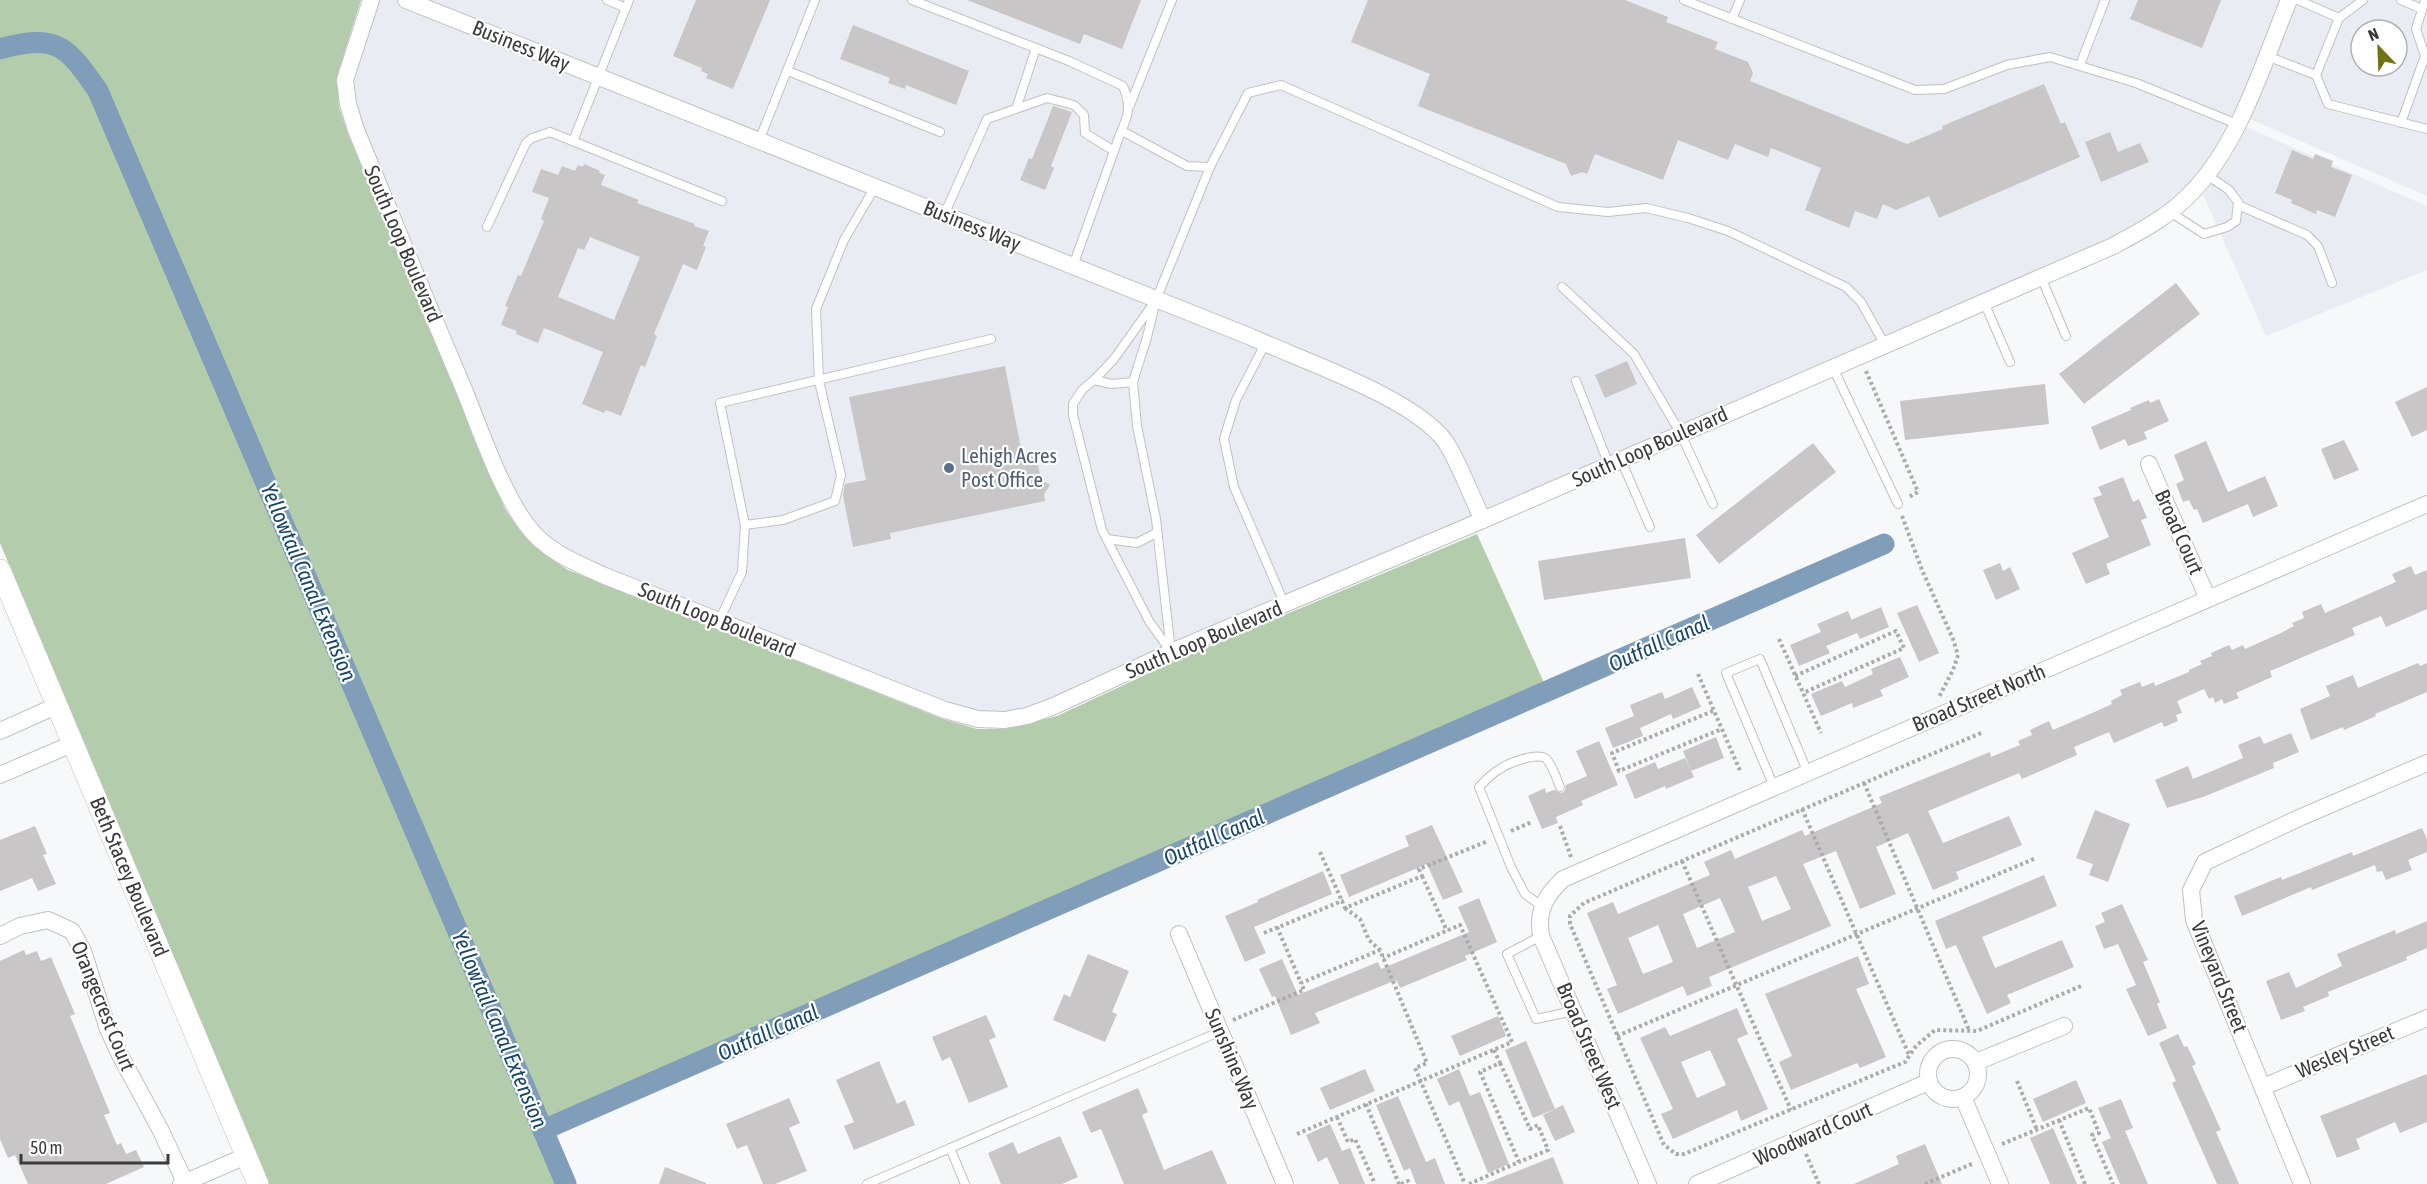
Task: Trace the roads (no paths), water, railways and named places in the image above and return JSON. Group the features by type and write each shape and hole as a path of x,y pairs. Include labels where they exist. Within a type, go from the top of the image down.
{"street":[{"name":"South Loop Boulevard","path":"371,0 359,31 345,80 348,104 356,130 513,506 526,526 545,544 571,561 945,710 978,719 1005,720 1036,713 1171,652 1286,605 2113,246 2148,227 2170,212 2207,176 2223,151 2237,124 2289,0"},
{"name":"Business Way","path":"406,0 1073,266 1265,344 1385,396 1428,422 1446,442 1483,520"},
{"name":"Broad Court","path":"2149,464 2208,599"},
{"name":"Broad Street North","path":"1543,907 1550,891 1563,879 1577,872 2427,504"},
{"name":"Beth Stacey Boulevard","path":"0,570 258,1184"},
{"path":"0,731 57,706"},
{"path":"0,775 72,744"},
{"name":"Vineyard Street","path":"2302,1184 2194,920 2191,890 2205,862 2299,818 2427,763"},
{"name":"Broad Street West","path":"1543,907 1539,920 1541,936 1648,1184"},
{"name":"Orangecrest Court","path":"0,936 20,926 48,920 72,931 84,951 108,1029 160,1129 183,1183 246,1156"},
{"name":"Sunshine Way","path":"1179,934 1285,1184"},
{"name":"Wesley Street","path":"2263,1087 2427,1018"},
{"path":"1976,1062 2064,1026"},
{"path":"1954,1049 1970,1055 1976,1062 1978,1078 1975,1086 1963,1097 1946,1098 1939,1095 1928,1082 1929,1066 1939,1053 1954,1049"},
{"name":"Woodward Court","path":"1697,1184 1928,1082"},
{"path":"1963,1097 2000,1184"}],"lane":[{"path":"573,141 627,4 606,0"},
{"path":"759,141 815,0"},
{"path":"912,0 1036,48 1123,86 1129,101 1128,118 1073,266"},
{"path":"1128,108 1172,0"},
{"path":"1687,0 1915,90 1944,89 2007,65 2050,57 2136,83 2237,124"},
{"path":"1732,19 1740,0"},
{"path":"2080,65 2105,0"},
{"path":"2298,0 2339,18"},
{"path":"2363,0 2339,18 2316,75 2328,104 2427,129"},
{"path":"2401,0 2423,4 2416,29 2426,56 2401,123"},
{"path":"1016,109 1036,48"},
{"path":"2266,56 2316,75"},
{"path":"788,71 940,132"},
{"path":"1171,652 1156,519 1137,426 1133,382 1156,300 1210,167 1248,93 1281,85 1558,207 1608,212 1646,208 1728,231 1846,287 1861,302 1885,345"},
{"path":"944,215 987,119 1047,98 1074,105 1084,115 1085,133 1114,151"},
{"path":"1122,131 1187,166 1210,167"},
{"path":"487,227 526,143 532,138 550,132 722,201"},
{"path":"2207,176 2229,190 2238,205 2307,235 2318,246 2332,283"},
{"path":"744,525 783,520 835,501 841,475 819,381 816,309 844,240 875,187"},
{"path":"2170,212 2204,234 2227,227 2236,221 2238,205"},
{"path":"2041,277 2067,336"},
{"path":"1562,287 1634,354 1681,434 1713,504"},
{"path":"1156,300 1114,359 1082,390 1073,404 1073,415 1102,530 1149,621 1171,652"},
{"path":"1984,302 2010,362"},
{"path":"720,621 742,572 744,525 720,403 991,339"},
{"path":"1265,344 1236,400 1224,439 1234,487 1286,605"},
{"path":"1833,368 1898,504"},
{"path":"1094,380 1112,384 1133,382"},
{"path":"1576,381 1615,463 1650,527"},
{"path":"1107,538 1137,543 1156,533"},
{"path":"1774,787 1725,673 1760,659 1808,773"},
{"path":"1543,907 1525,894 1498,836 1479,787 1499,769 1521,759 1544,758 1560,787"},
{"path":"1541,936 1507,954 1536,1019 1574,1011"},
{"path":"867,1184 1220,1029"},
{"path":"950,1148 965,1184"}],"waterway":[{"name":"Yellowtail Canal Extension","path":"0,49 35,42 59,47 78,63 98,91 566,1184"},
{"name":"Outfall Canal","path":"543,1130 1884,544"}],"place":[{"name":"Lehigh Acres Post Office","path":"949,468"}]}
